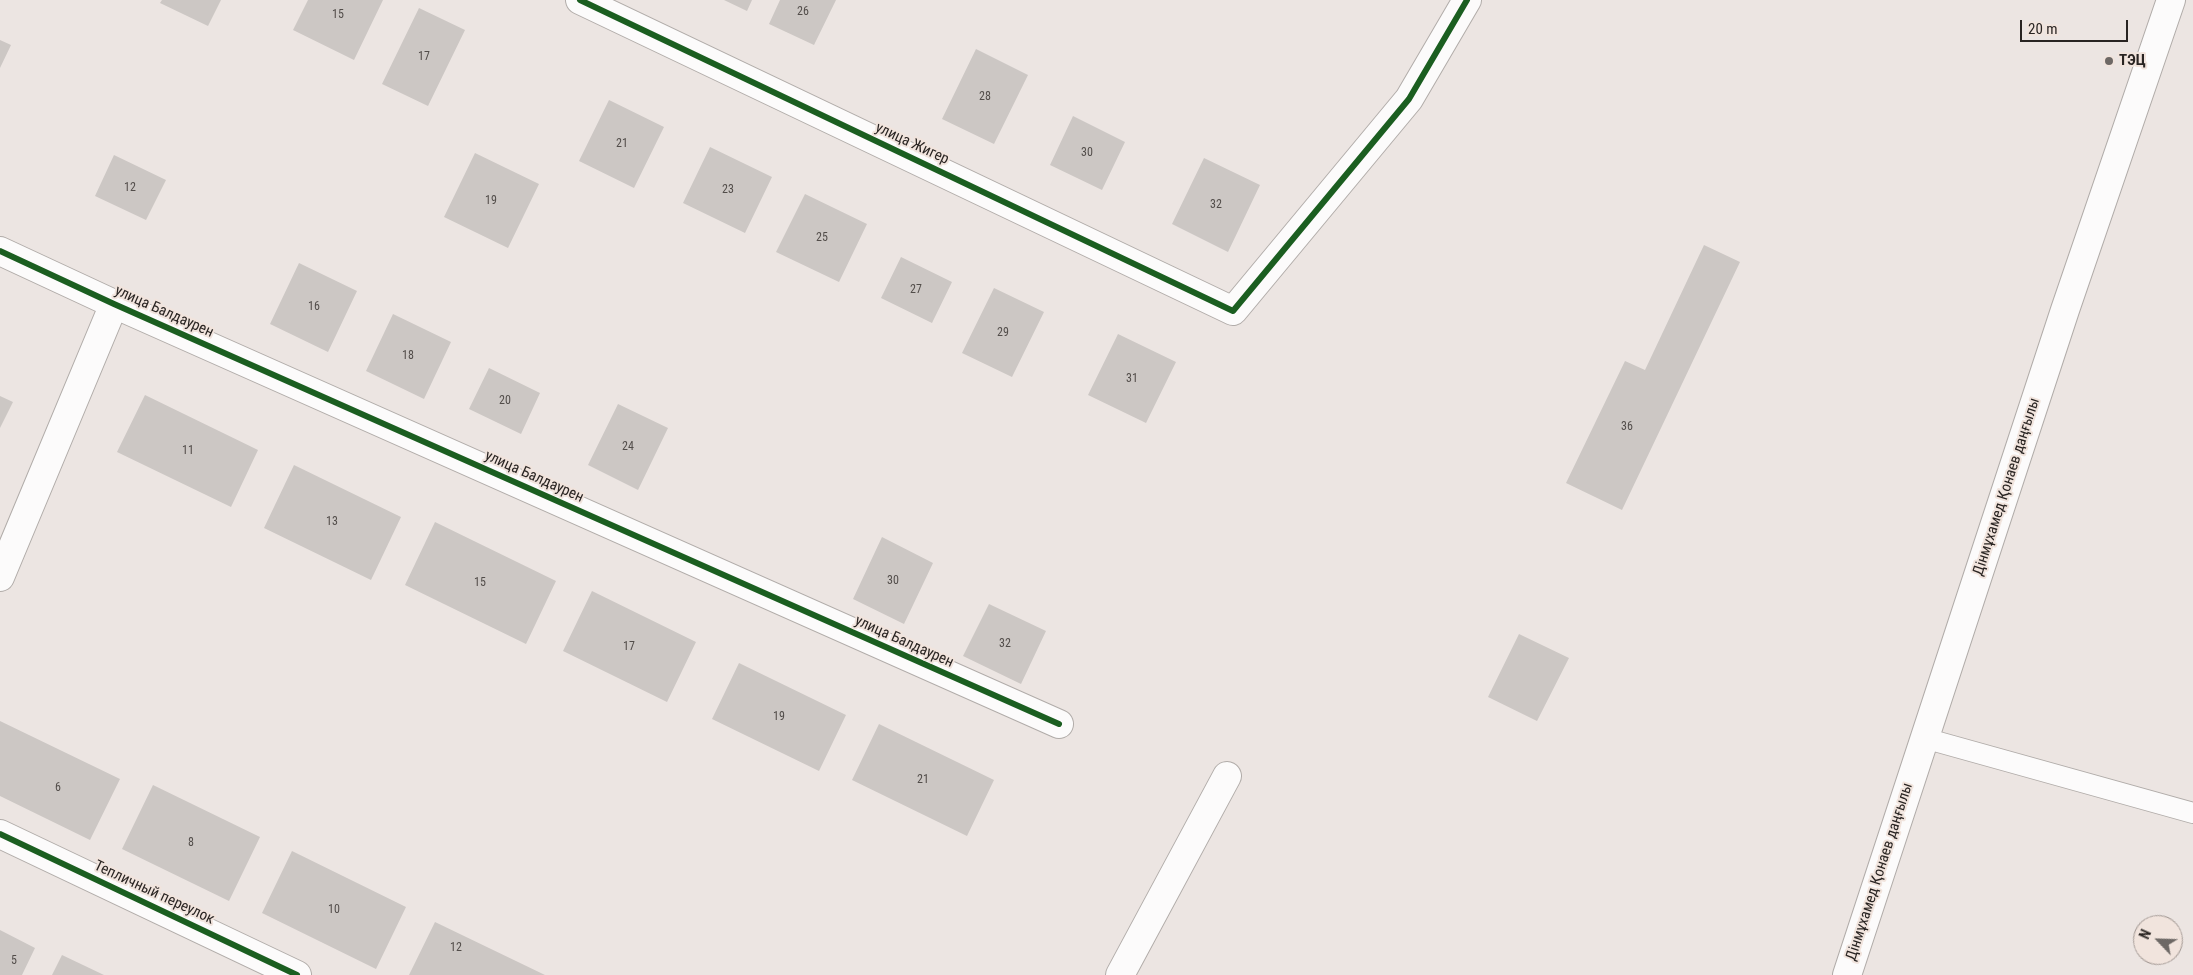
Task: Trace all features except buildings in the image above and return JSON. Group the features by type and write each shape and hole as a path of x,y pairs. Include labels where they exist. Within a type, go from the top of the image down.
{"street":[{"name":"улица Жигер","path":"580,0 1233,311 1409,99 1467,0"},
{"name":"Дінмұхамед Қонаев даңғылы","path":"1847,975 2068,301 2171,0"},
{"name":"улица Балдаурен","path":"0,251 114,304 1059,724"},
{"path":"0,577 114,304"},
{"path":"1120,975 1227,776"},
{"name":"Тепличный переулок","path":"0,834 297,975"}],"lane":[{"path":"1924,738 2193,813"}],"cycle path":[{"path":"580,0 1233,311 1409,99 1467,0"},
{"path":"0,251 114,304 1059,724"},
{"path":"0,834 297,975"}],"place":[{"name":"ТЭЦ","path":"2109,61"}]}
